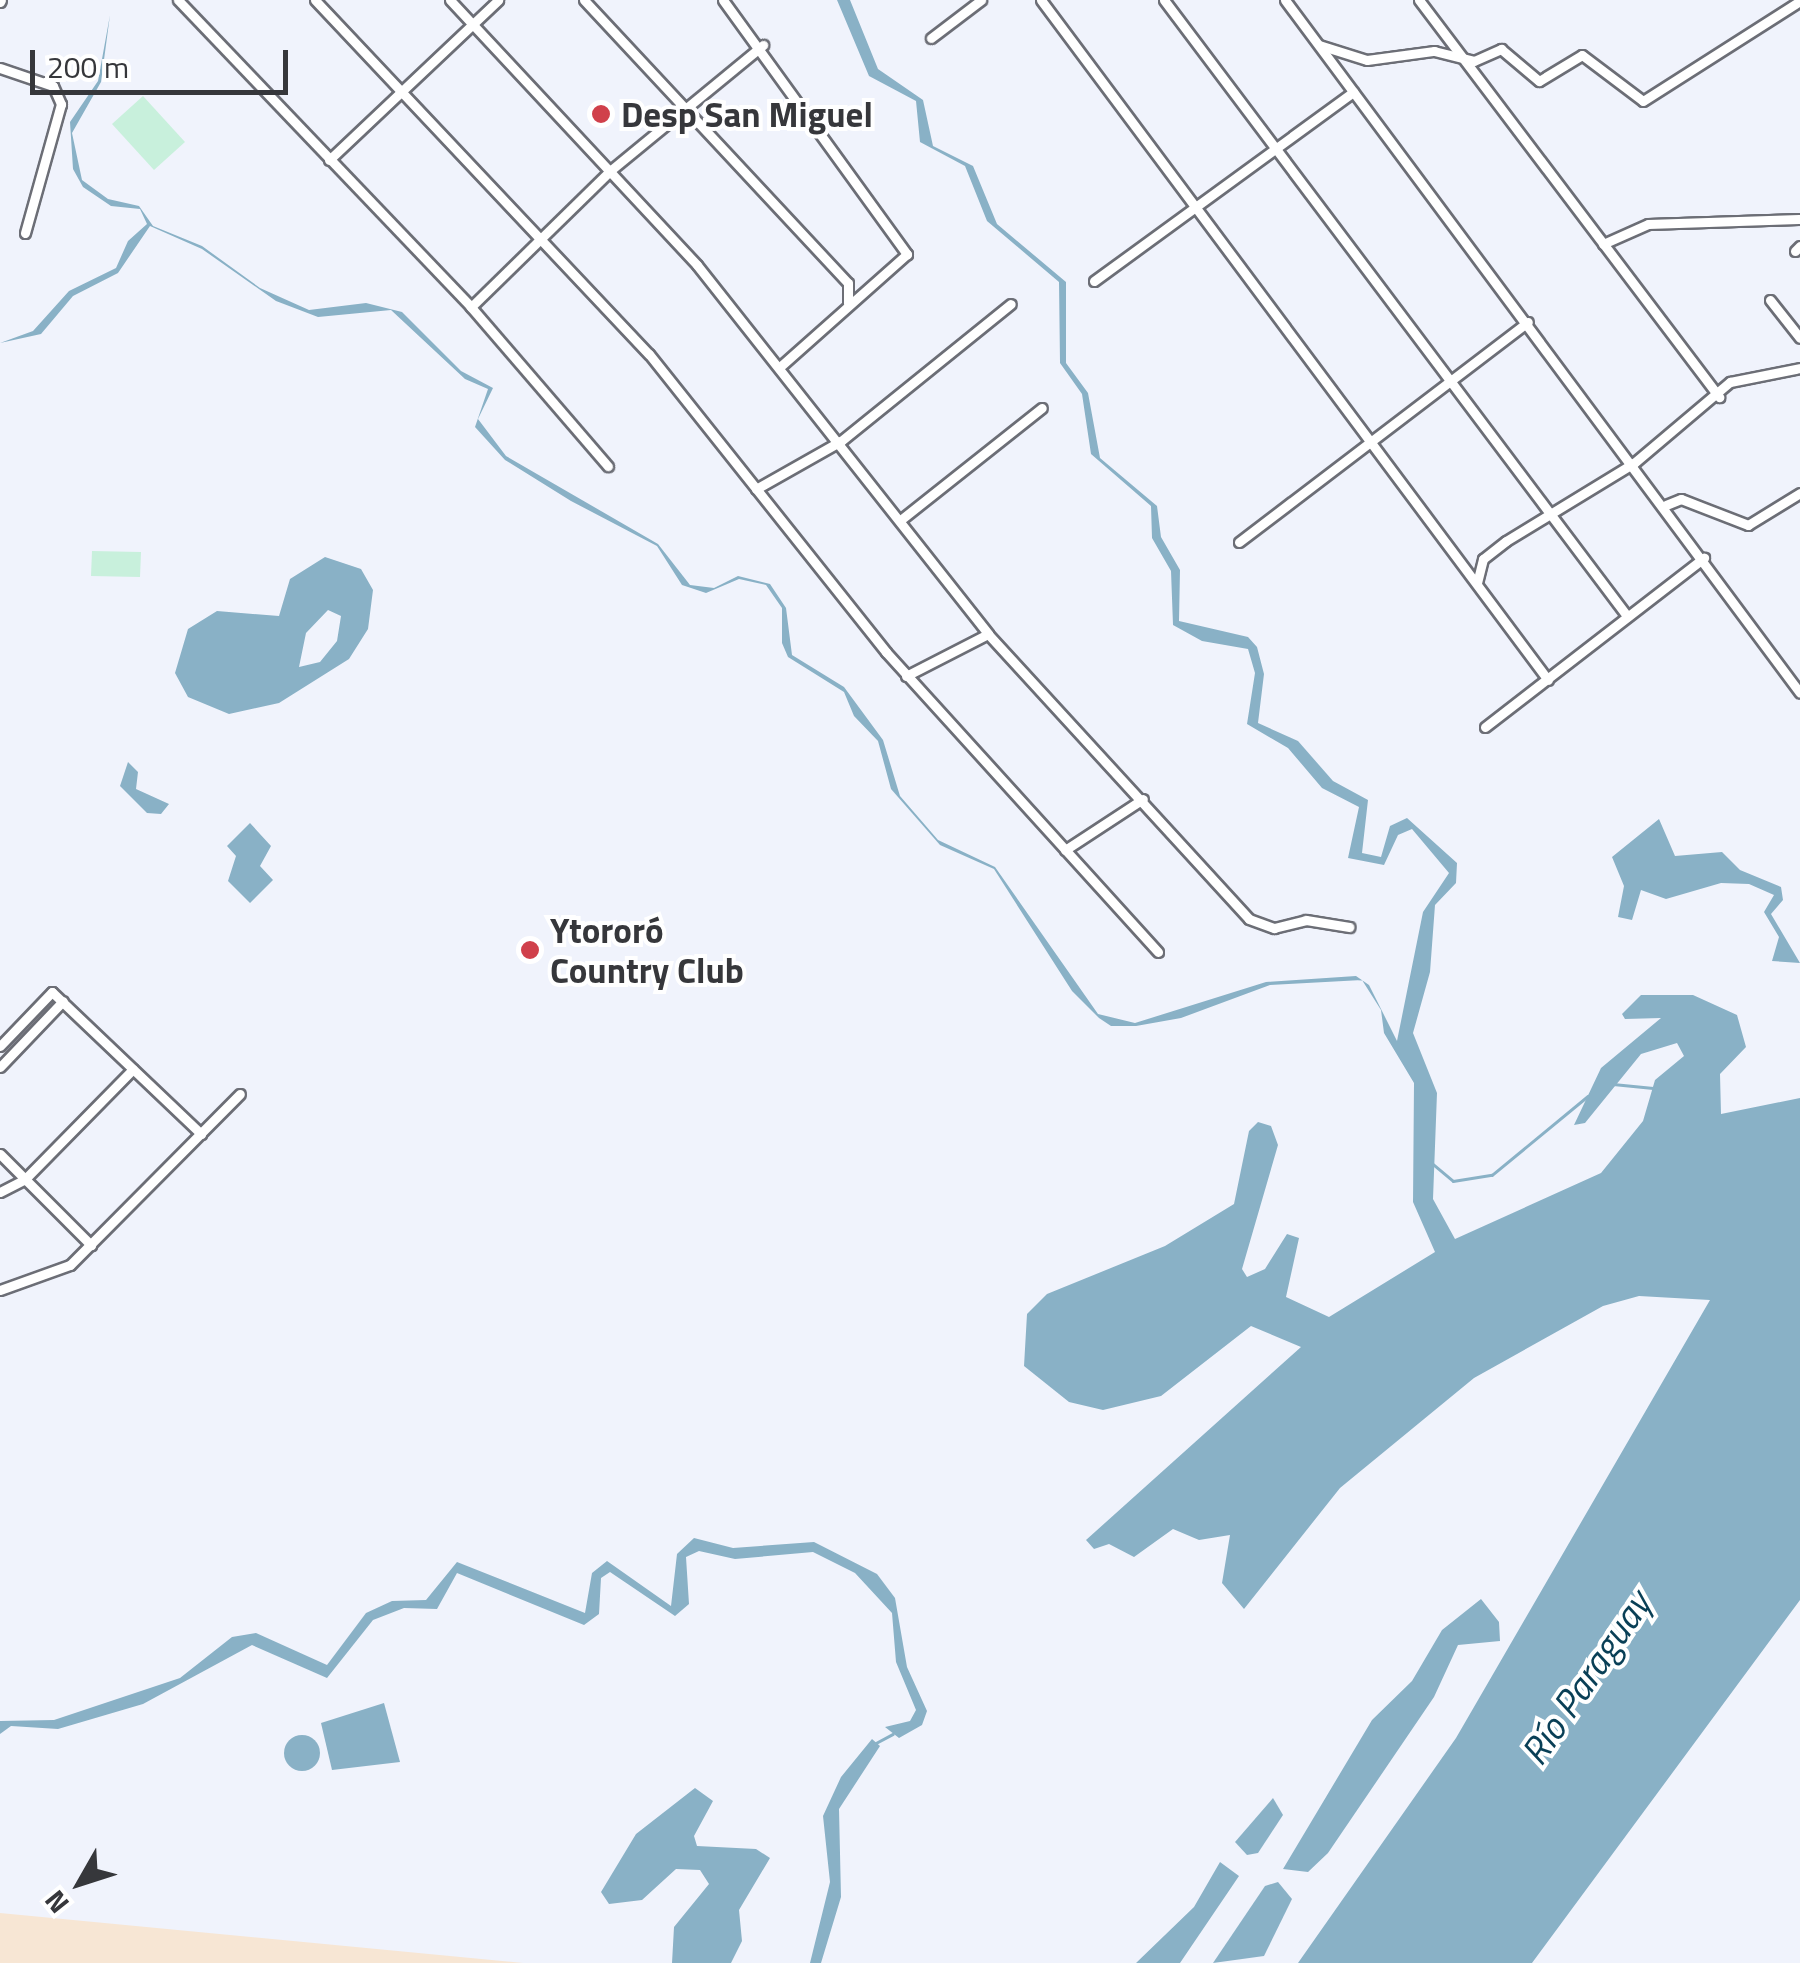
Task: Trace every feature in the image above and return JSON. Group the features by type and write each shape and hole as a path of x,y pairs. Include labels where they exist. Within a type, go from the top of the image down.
{"street":[{"path":"315,0 649,354 906,676 1158,952"},
{"path":"450,0 611,170 782,366 903,518 988,634 1256,924 1349,926"},
{"path":"329,160 498,0"},
{"path":"584,0 848,283 848,306"},
{"path":"723,0 763,46 907,254 782,366"},
{"path":"931,38 981,0"},
{"path":"1040,0 1548,680"},
{"path":"1164,0 1627,616"},
{"path":"1285,0 1666,505 1800,693"},
{"path":"1419,0 1719,397"},
{"path":"1319,46 1367,60 1422,50 1466,62 1501,49 1539,81 1582,56 1644,101 1800,1"},
{"path":"186,2 329,160 471,307 608,466"},
{"path":"471,307 684,104 763,46"},
{"path":"0,68 53,86 61,104 24,233"},
{"path":"1094,281 1352,92"},
{"path":"1603,244 1648,224 1800,219"},
{"path":"1770,300 1800,338"},
{"path":"756,489 841,441 1011,304"},
{"path":"1239,542 1369,438 1528,322"},
{"path":"1700,373 1730,382 1800,368"},
{"path":"1477,584 1483,559 1549,513 1634,463 1719,397 1730,382"},
{"path":"903,518 1042,408"},
{"path":"1666,505 1681,499 1748,524 1800,493"},
{"path":"1455,553 1483,559"},
{"path":"1485,727 1704,558"},
{"path":"906,676 988,634"},
{"path":"1065,850 1144,799"},
{"path":"0,1046 52,992 201,1134"},
{"path":"0,1067 63,1002"},
{"path":"0,1192 25,1179 133,1069"},
{"path":"0,1290 56,1272 91,1245 240,1094"},
{"path":"0,1154 91,1245"}],"shaded area":[{"path":"0,1913 523,1963 0,1963"}],"green space":[{"path":"143,96 185,142 154,170 112,124"},
{"path":"92,551 141,552 140,577 91,576"}],"water":[{"name":"Río Paraguay","path":"837,0 850,0 878,69 923,100 933,146 973,166 997,224 1066,282 1066,363 1088,393 1100,458 1157,506 1161,537 1180,570 1179,621 1248,637 1257,647 1264,674 1258,723 1298,741 1333,781 1368,800 1362,853 1381,857 1390,826 1407,818 1457,863 1456,883 1435,905 1430,972 1413,1033 1437,1093 1433,1199 1455,1239 1601,1173 1643,1121 1655,1080 1684,1056 1677,1043 1641,1054 1585,1123 1574,1125 1601,1068 1661,1018 1625,1019 1622,1014 1641,995 1693,995 1737,1015 1746,1047 1720,1074 1721,1114 1800,1098 1800,1600 1532,1963 1298,1963 1456,1738 1710,1300 1639,1296 1603,1306 1474,1378 1340,1488 1244,1609 1222,1583 1230,1535 1199,1540 1173,1529 1134,1557 1109,1544 1094,1549 1086,1540 1301,1347 1251,1326 1161,1396 1103,1410 1069,1402 1024,1366 1027,1314 1047,1294 1165,1246 1234,1204 1249,1131 1258,1122 1271,1126 1278,1145 1242,1269 1247,1277 1265,1269 1287,1234 1299,1238 1286,1297 1329,1317 1435,1252 1413,1202 1414,1083 1384,1033 1381,1010 1362,980 1369,985 1397,1041 1423,912 1449,873 1412,829 1398,835 1384,865 1348,858 1359,807 1322,788 1288,748 1247,724 1255,673 1248,649 1202,641 1173,625 1171,571 1152,538 1151,506 1091,454 1082,394 1060,363 1059,282 987,221 965,166 920,142 916,101 869,76"},
{"path":"110,15 101,82 72,133 82,180 108,199 139,206 153,226 202,246 260,288 309,310 366,303 402,312 461,371 493,388 478,419 506,456 658,544 690,585 714,588 738,576 770,584 786,608 792,655 844,687 883,740 900,796 938,840 995,867 1098,1014 1135,1023 1266,982 1356,976 1362,980 1270,985 1181,1018 1136,1026 1111,1026 1099,1018 1072,991 994,869 940,845 891,789 878,741 854,716 844,692 788,657 782,643 782,608 766,585 739,579 706,593 682,585 657,546 571,501 505,460 475,427 488,389 465,379 391,310 318,317 276,301 202,249 150,226 118,273 73,296 41,334 0,343 33,331 69,291 116,268 128,241 147,224 140,209 111,206 83,187 73,169 70,122 98,81"},
{"path":"325,557 361,569 373,590 368,629 349,659 279,703 229,714 188,697 175,673 188,629 217,611 279,616 290,579","holes":["328,610 341,616 337,641 320,662 299,667 306,633"]},
{"path":"128,762 138,772 136,789 169,804 161,814 147,813 120,786"},
{"path":"1659,819 1675,856 1722,852 1740,870 1781,887 1783,900 1771,914 1800,963 1772,961 1779,937 1764,912 1774,895 1749,884 1721,883 1666,899 1641,890 1632,920 1618,917 1624,886 1612,857"},
{"path":"250,823 271,846 260,866 273,880 250,903 228,881 236,856 227,846"},
{"path":"694,1538 733,1548 814,1542 877,1574 895,1598 907,1667 927,1711 922,1725 899,1738 885,1727 910,1721 916,1710 896,1662 892,1613 855,1573 813,1552 735,1559 699,1551 686,1557 689,1604 675,1616 610,1572 601,1578 599,1614 584,1625 457,1573 437,1609 404,1608 373,1620 327,1678 252,1645 143,1704 58,1729 11,1726 0,1734 0,1721 54,1720 180,1678 232,1637 256,1633 327,1665 366,1613 392,1601 426,1600 457,1562 585,1613 592,1573 607,1561 671,1606 677,1554"},
{"path":"1481,1599 1499,1622 1500,1641 1458,1645 1434,1697 1328,1853 1308,1872 1283,1869 1372,1720 1412,1681 1442,1630"},
{"path":"384,1703 400,1762 332,1770 321,1723"},
{"path":"302,1735 314,1741 320,1753 314,1765 302,1771 290,1765 284,1753 290,1741"},
{"path":"872,1739 880,1746 839,1809 841,1897 821,1963 810,1963 830,1882 823,1816 841,1777"},
{"path":"695,1788 713,1801 694,1836 697,1846 756,1849 770,1858 739,1910 742,1941 731,1963 672,1963 674,1927 709,1884 700,1870 676,1869 642,1900 609,1904 601,1892 636,1834"},
{"path":"1273,1798 1283,1815 1258,1853 1247,1855 1235,1842"},
{"path":"1220,1862 1239,1876 1180,1963 1136,1963 1194,1907"},
{"path":"1278,1882 1292,1899 1264,1956 1213,1963 1265,1886"}],"waterway":[{"path":"1613,1084 1653,1088"},
{"path":"1433,1164 1453,1181 1492,1175 1588,1096"},
{"path":"874,1744 893,1734"}],"place":[{"name":"Desp San Miguel","path":"601,114"},
{"name":"Ytororó Country Club","path":"530,950"}]}
